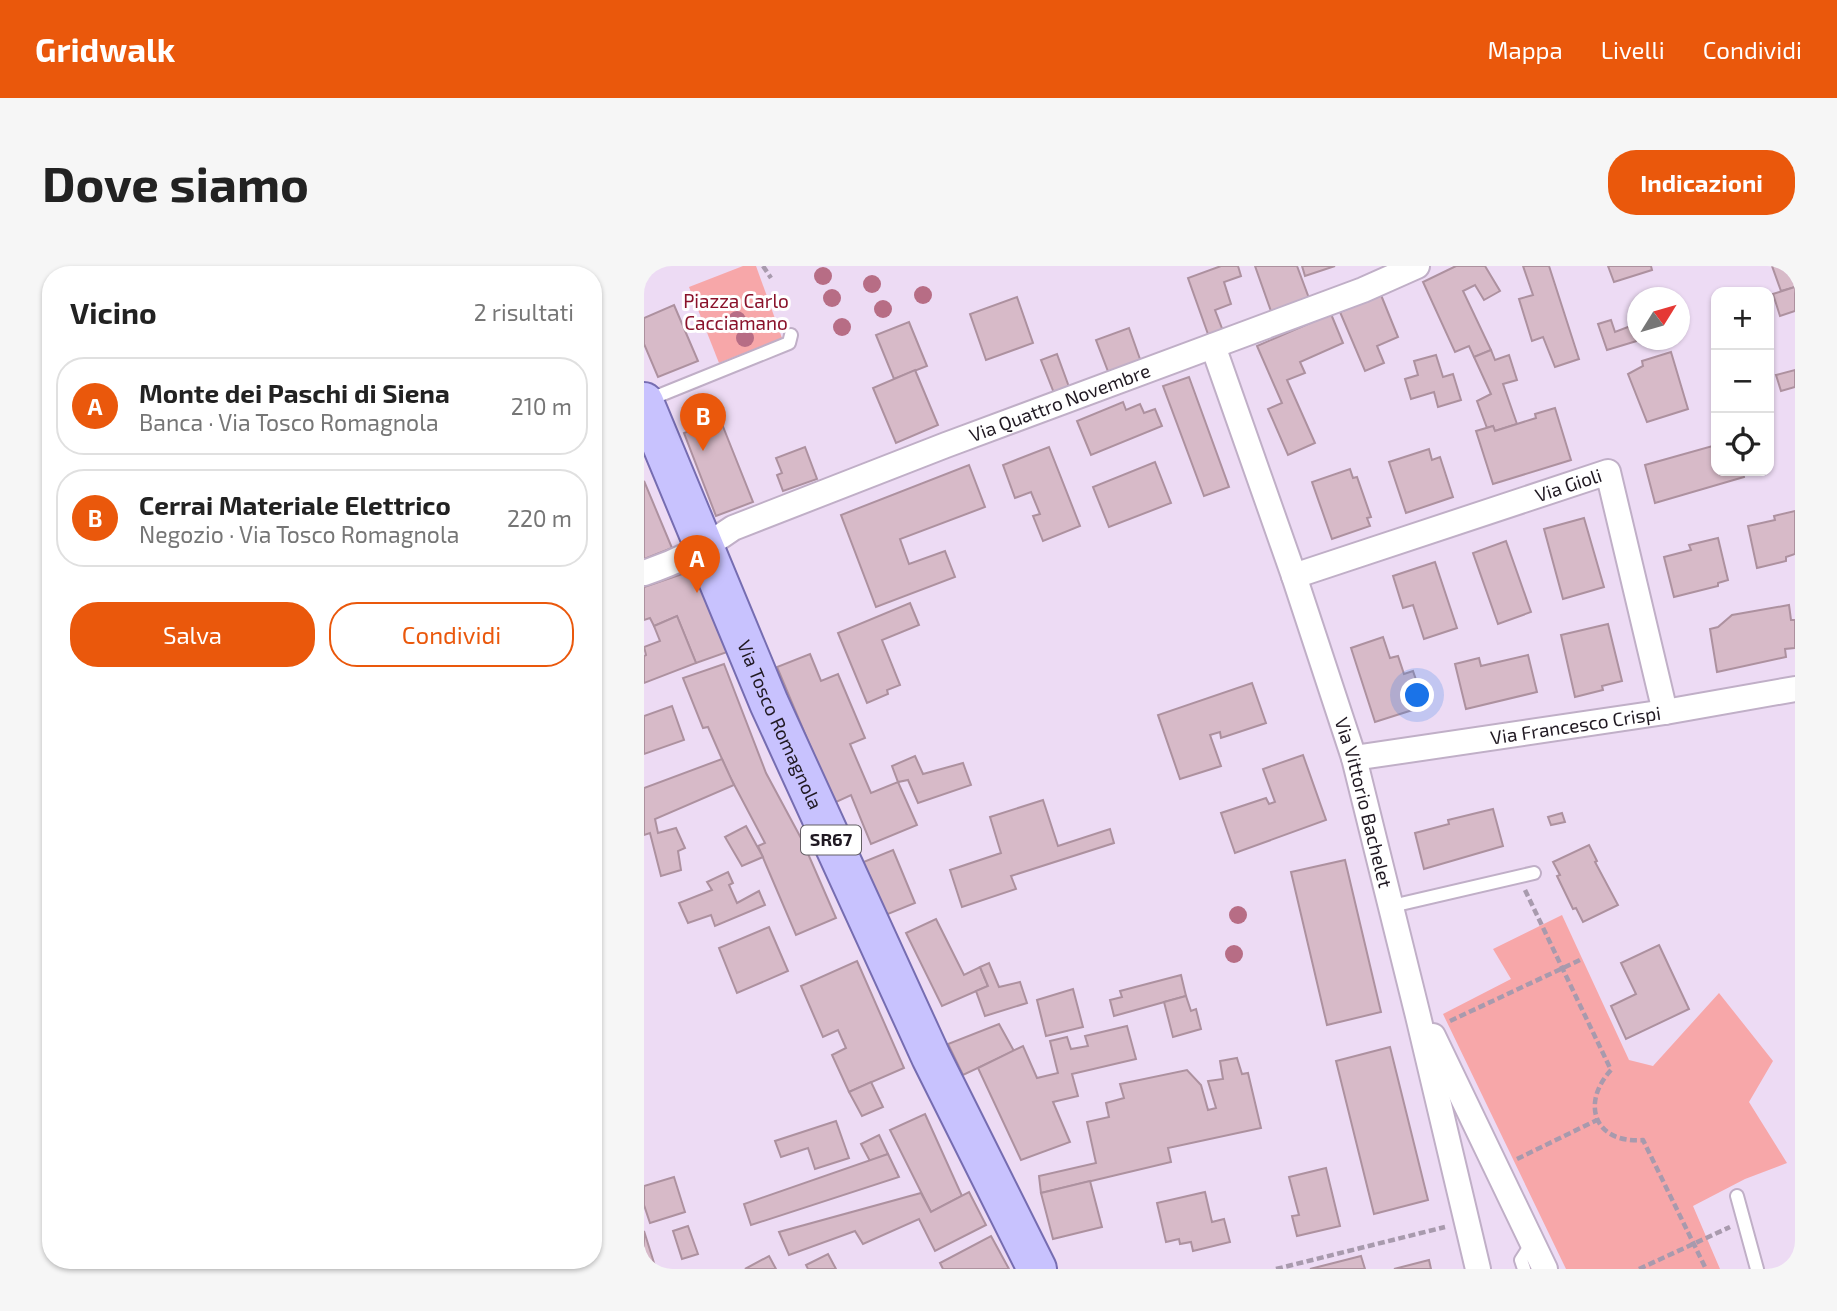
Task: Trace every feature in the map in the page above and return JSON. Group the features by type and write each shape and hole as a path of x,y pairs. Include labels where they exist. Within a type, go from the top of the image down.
{"main road":[{"name":"Via Tosco Romagnola","path":"644,402 769,703 931,1057 1037,1269"}],"street":[{"name":"Via Quattro Novembre","path":"644,573 705,549 733,528 758,518 946,444 1363,290 1417,266"},
{"name":"Via Vittorio Bachelet","path":"1213,346 1294,576 1354,758 1424,1023 1478,1269"},
{"name":"Via Gioli","path":"1294,576 1608,472 1665,712"},
{"name":"Via Francesco Crispi","path":"1354,758 1665,712 1795,689"},
{"path":"1424,1023 1545,1269"}],"lane":[{"path":"644,402 789,343 791,335"},
{"path":"1392,906 1534,873"},
{"path":"1737,1196 1757,1269"},
{"path":"1524,1269 1521,1260 1532,1242"}],"path":[{"path":"763,266 771,278"},
{"path":"1518,876 1611,1070 1598,1090 1595,1102 1597,1119 1613,1138 1628,1142 1643,1140 1706,1269"},
{"path":"1424,1023 1580,960"},
{"path":"1498,1169 1597,1119"},
{"path":"1639,1269 1742,1221"},
{"path":"1276,1269 1467,1222"}],"green space":[{"name":"Piazza Carlo Cacciamano","path":"743,266 756,266 782,338 719,363 689,287"},
{"path":"1562,915 1629,1060 1653,1066 1719,993 1773,1061 1749,1102 1787,1163 1745,1179 1693,1206 1720,1269 1566,1269 1443,1014 1511,979 1493,949"}],"building":[{"path":"1221,266 1238,266 1241,276 1224,282 1231,304 1215,310 1223,331 1209,337 1188,278"},
{"path":"1255,266 1297,266 1310,301 1272,314"},
{"path":"1302,266 1335,266 1305,276"},
{"path":"1456,266 1485,266 1500,291 1484,300 1475,285 1463,291 1491,350 1474,357 1469,346 1455,352 1423,282"},
{"path":"1523,266 1549,266 1579,359 1555,367 1543,337 1532,341 1519,299 1533,295"},
{"path":"1608,266 1651,266 1652,270 1614,282"},
{"path":"1772,266 1795,266 1795,287 1781,291"},
{"path":"1795,287 1795,311 1780,316 1774,294"},
{"path":"1381,295 1398,337 1377,346 1384,363 1365,371 1340,312"},
{"path":"1017,297 1033,343 986,360 970,314"},
{"path":"674,305 698,361 658,377 644,344 644,318"},
{"path":"1331,314 1343,343 1300,362 1305,373 1287,380 1315,443 1288,455 1268,409 1282,403 1257,346"},
{"path":"1611,320 1615,332 1627,327 1627,344 1607,350 1598,324"},
{"path":"909,322 927,366 894,379 876,335"},
{"path":"1129,328 1141,362 1109,374 1096,340"},
{"path":"1491,350 1495,360 1509,355 1517,380 1503,384 1517,424 1495,431 1493,426 1487,428 1477,401 1491,394 1474,357"},
{"path":"1671,352 1688,409 1647,422 1628,374 1643,366 1642,361"},
{"path":"1057,354 1069,387 1054,393 1041,360"},
{"path":"1436,355 1443,377 1453,374 1461,400 1438,407 1434,392 1411,399 1405,379 1418,375 1414,361"},
{"path":"915,370 938,425 896,443 873,388"},
{"path":"1795,370 1795,387 1781,391 1776,375"},
{"path":"1189,377 1229,487 1204,496 1163,386"},
{"path":"1123,402 1126,410 1140,404 1144,413 1155,409 1162,426 1091,455 1077,421"},
{"path":"1555,408 1571,460 1493,484 1476,431 1493,426 1495,431 1536,418 1535,414"},
{"path":"720,419 753,502 716,516 684,433"},
{"path":"1711,446 1711,476 1744,477 1655,503 1645,465"},
{"path":"805,447 817,479 783,491 777,475 782,473 776,458"},
{"path":"1049,447 1080,526 1043,541 1033,516 1040,514 1031,492 1015,498 1003,465"},
{"path":"1429,449 1432,460 1440,457 1453,497 1406,513 1389,462"},
{"path":"1155,462 1171,503 1109,527 1093,487"},
{"path":"969,465 985,507 900,539 909,564 945,551 955,577 876,607 841,515"},
{"path":"1350,469 1353,478 1357,477 1371,517 1367,518 1370,526 1332,539 1312,482"},
{"path":"644,481 672,548 644,559"},
{"path":"1795,511 1795,554 1786,557 1786,561 1757,568 1748,526 1775,520 1774,516"},
{"path":"1584,518 1604,587 1563,599 1544,529"},
{"path":"1718,538 1728,580 1718,583 1718,586 1674,597 1664,557 1691,550 1689,545"},
{"path":"1506,541 1531,612 1498,624 1473,553"},
{"path":"1435,562 1457,628 1424,639 1413,605 1403,608 1393,576"},
{"path":"694,570 730,651 696,663 677,616 654,626 650,618 644,620 644,587"},
{"path":"910,603 919,625 882,640 900,685 887,690 888,694 867,703 838,633"},
{"path":"1789,605 1791,620 1795,620 1795,648 1785,649 1786,657 1717,672 1710,629 1718,627 1732,615"},
{"path":"677,616 696,663 644,683 644,647 660,641 654,626"},
{"path":"1608,624 1622,681 1602,686 1603,690 1575,697 1561,635"},
{"path":"1383,637 1390,658 1398,656 1404,674 1413,671 1425,706 1375,722 1351,648"},
{"path":"810,654 821,681 838,674 865,738 850,744 871,793 898,782 917,825 871,844 851,795 834,803 777,667"},
{"path":"1528,655 1537,692 1466,709 1455,664 1479,658 1481,666"},
{"path":"724,664 766,773 802,840 836,918 796,935 758,846 765,843 729,775 708,727 703,728 683,678"},
{"path":"1252,683 1266,723 1221,738 1220,732 1210,735 1221,766 1180,779 1158,715"},
{"path":"672,706 684,740 644,754 644,716"},
{"path":"1303,755 1326,820 1235,853 1221,813 1266,798 1269,804 1275,802 1263,769"},
{"path":"915,756 923,774 963,763 971,785 918,803 908,780 898,782 892,766"},
{"path":"722,759 734,785 655,819 658,833 676,828 685,848 678,851 681,870 661,876 650,833 644,835 644,788"},
{"path":"1043,800 1058,846 1110,829 1114,843 1011,876 1016,889 962,907 950,870 1001,853 990,817"},
{"path":"1493,809 1503,846 1424,869 1415,833 1449,824 1448,820"},
{"path":"1562,813 1565,822 1551,825 1548,817"},
{"path":"746,826 763,857 742,866 725,837"},
{"path":"1589,845 1618,905 1583,922 1576,908 1573,909 1553,862"},
{"path":"893,850 915,903 883,916 861,863"},
{"path":"1345,860 1381,1012 1327,1025 1291,872"},
{"path":"728,872 733,883 729,885 737,903 759,891 765,905 715,926 711,915 688,923 679,903 712,890 707,882"},
{"path":"936,919 964,975 980,967 988,986 942,1006 906,933"},
{"path":"769,927 788,971 737,993 719,948"},
{"path":"1659,945 1689,1009 1626,1039 1611,1006 1636,994 1621,963"},
{"path":"857,961 904,1068 849,1092 832,1055 846,1048 838,1030 823,1037 801,986"},
{"path":"989,963 999,987 1020,982 1027,1003 985,1016 976,991 988,986 980,967"},
{"path":"1181,975 1186,996 1114,1016 1110,1000 1122,997 1120,991"},
{"path":"1073,989 1083,1027 1046,1036 1037,1000"},
{"path":"1186,996 1191,1011 1196,1009 1201,1029 1173,1037 1164,1002"},
{"path":"999,1024 1014,1051 963,1075 948,1044"},
{"path":"1127,1026 1136,1059 1072,1074 1078,1096 1053,1102 1070,1142 1021,1160 978,1068 1023,1046 1037,1078 1058,1073 1050,1041 1067,1037 1071,1049 1088,1046 1085,1036"},
{"path":"1390,1047 1428,1200 1374,1214 1336,1061"},
{"path":"1237,1058 1242,1074 1248,1073 1261,1128 1168,1148 1171,1162 1041,1193 1039,1176 1096,1163 1087,1122 1109,1117 1106,1103 1124,1098 1120,1084 1187,1070 1201,1085 1208,1110 1216,1108 1208,1081 1223,1079 1220,1061"},
{"path":"871,1082 883,1107 862,1116 849,1092"},
{"path":"925,1114 962,1196 931,1212 890,1130"},
{"path":"836,1121 849,1158 815,1169 808,1148 781,1157 775,1141"},
{"path":"879,1135 888,1154 870,1161 861,1144"},
{"path":"888,1154 899,1177 751,1225 744,1204"},
{"path":"1326,1168 1340,1226 1297,1236 1292,1216 1299,1215 1289,1177"},
{"path":"674,1177 685,1212 650,1223 644,1205 644,1186"},
{"path":"1090,1181 1102,1227 1053,1239 1041,1193"},
{"path":"969,1192 986,1225 935,1251 919,1219 863,1244 855,1231 789,1255 779,1232 921,1193 931,1212"},
{"path":"1205,1192 1212,1222 1224,1219 1230,1242 1193,1251 1191,1242 1180,1244 1179,1239 1166,1242 1157,1203"},
{"path":"688,1226 698,1254 682,1259 673,1231"},
{"path":"644,1231 655,1266 645,1269 644,1269"},
{"path":"991,1236 1009,1269 943,1269 940,1263"},
{"path":"828,1254 836,1269 808,1269 806,1265"},
{"path":"769,1256 776,1269 745,1269"},
{"path":"1361,1256 1365,1269 1310,1269"},
{"path":"1429,1260 1431,1269 1394,1269"}],"place":[{"name":"Cerrai Materiale Elettrico","path":"703,451"},
{"name":"Monte dei Paschi di Siena","path":"697,593"}]}
